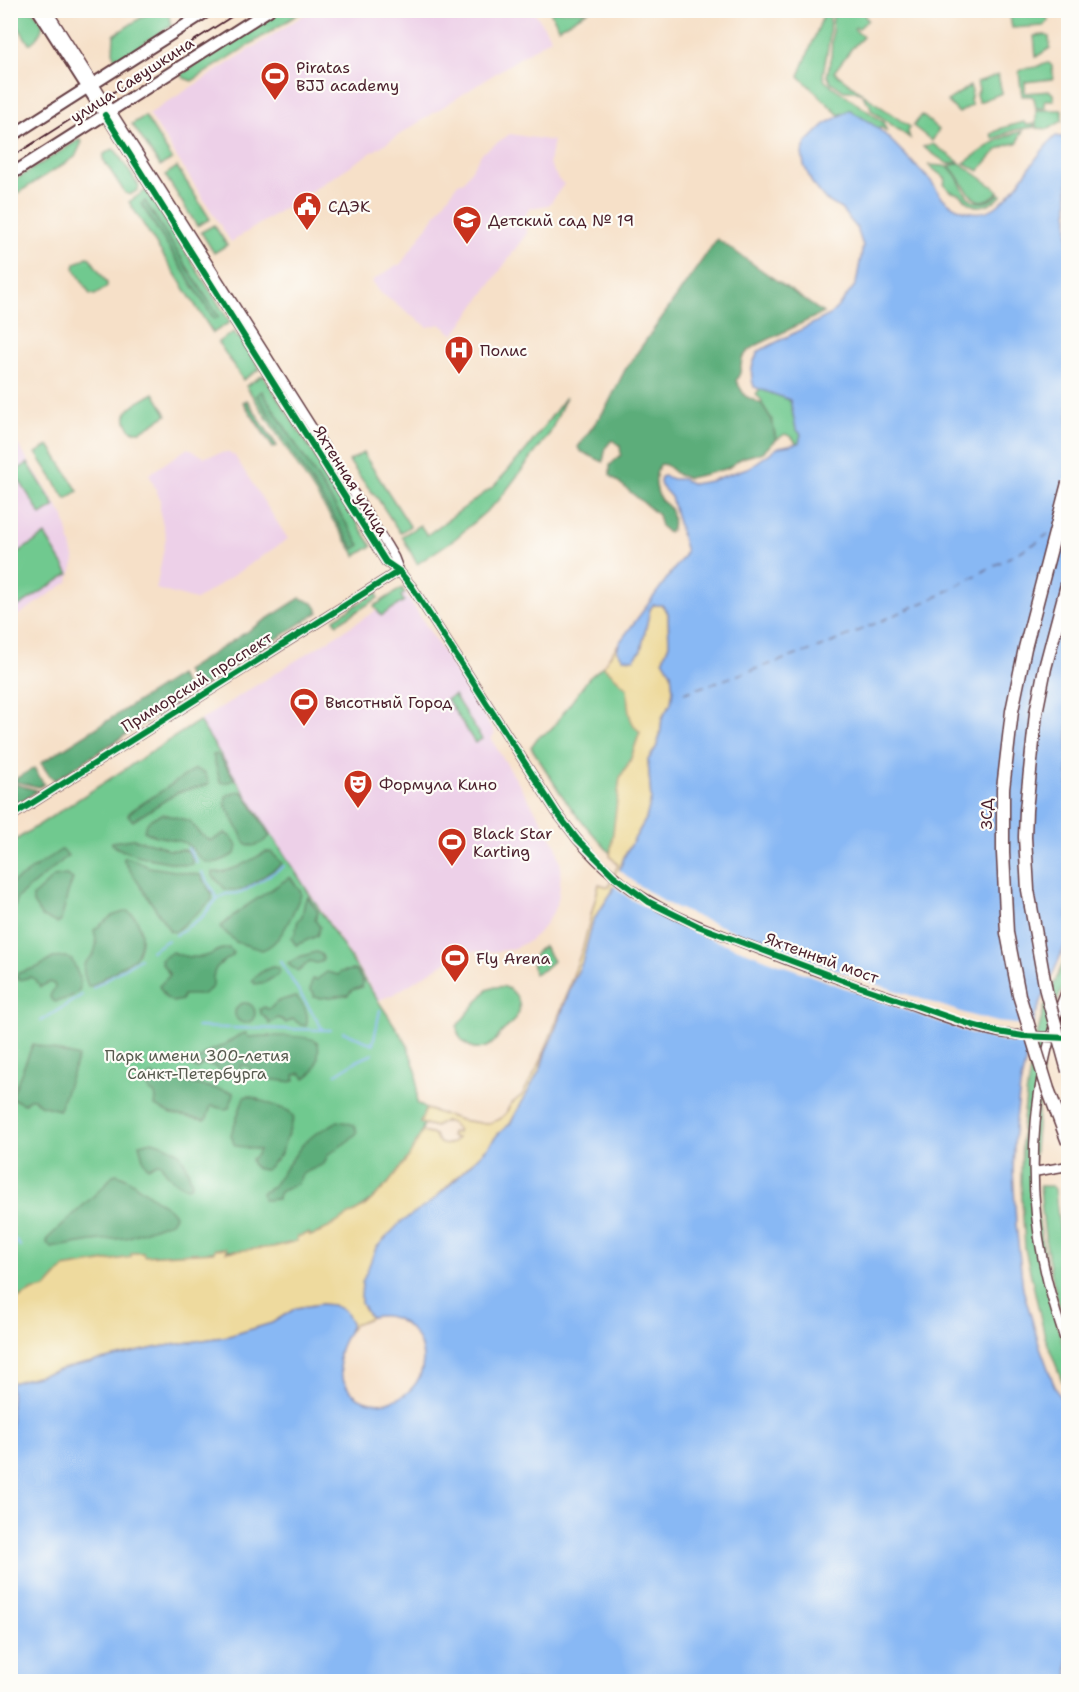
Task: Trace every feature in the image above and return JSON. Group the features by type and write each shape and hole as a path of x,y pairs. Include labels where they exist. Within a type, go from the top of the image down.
{"highway":[{"name":"ЗСД","path":"1068,483 1025,648 1012,711 1003,789 1003,864 1007,933 1019,995 1048,1089 1068,1142"},
{"path":"1068,581 1045,668 1036,713 1025,837 1028,890 1046,991 1068,1071"}],"main road":[{"name":"Яхтенная улица","path":"38,10 108,113"},
{"name":"улица Савушкина","path":"10,137 209,10"},
{"name":"улица Савушкина","path":"10,175 269,10"}],"street":[{"name":"Яхтенная улица","path":"47,10 91,86"},
{"name":"Яхтенная улица","path":"108,113 388,547 399,571 424,604 558,813 588,851"},
{"name":"Приморский проспект","path":"10,817 399,571"},
{"name":"Яхтенный мост","path":"588,851 614,876 649,902 710,931 972,1025 1023,1036 1068,1038"},
{"path":"1068,986 1059,1010 1045,1064 1037,1107 1034,1172 1042,1259 1051,1297 1068,1349"},
{"path":"1068,1016 1064,1050 1068,1054"},
{"path":"1034,1172 1068,1166"}],"shaded area":[{"path":"310,11 534,11 551,38 231,242 149,114"},
{"name":"Детский сад № 19","path":"510,134 553,141 549,163 558,179 564,184 549,205 530,208 524,217 527,233 454,335 440,324 428,327 378,291 372,281 400,265 458,183 464,181 482,153"},
{"path":"10,432 64,517 75,561 68,582 11,620"},
{"path":"188,448 204,457 226,452 234,455 288,539 196,600 156,589 166,537 160,513 160,499 149,474"},
{"path":"402,588 495,733 491,739 556,845 561,867 560,886 558,900 552,914 542,929 529,941 512,949 492,952 464,951 394,994 379,1000 199,721 377,610 374,606"}],"green space":[{"path":"153,10 168,11 171,26 116,61 113,54 114,35"},
{"path":"11,11 33,11 41,20 40,32 29,44 11,15"},
{"path":"281,11 303,11 192,81 181,74"},
{"path":"550,11 588,11 559,28"},
{"path":"825,11 830,11 829,42 823,74 825,81 883,122 887,132 850,110 839,115 799,76"},
{"path":"833,11 870,11 864,15 868,20 858,29 856,27 854,29 863,37 834,72 861,94 855,91 844,91 831,82 827,75 831,60"},
{"path":"1009,11 1038,11 1039,15 1047,15 1048,21 1044,26 1012,28"},
{"path":"1034,36 1049,37 1050,48 1036,57"},
{"path":"1044,63 1052,66 1052,79 1025,82 1025,93 1050,91 1054,100 1045,100 1045,108 1036,108 1034,98 1022,96 1019,72"},
{"path":"998,75 1002,93 979,102 976,95 979,90 977,82"},
{"path":"970,86 972,105 959,113 947,101"},
{"path":"864,95 910,127 908,132 910,138 871,110"},
{"path":"1036,110 1062,110 1062,121 1049,129 1036,128"},
{"path":"922,115 939,130 932,141 913,126"},
{"path":"145,116 172,159 160,166 132,124"},
{"path":"1024,122 1027,125 1034,124 1034,127 1014,130 994,139 991,134 1002,128"},
{"path":"1023,131 1018,143 1000,149 979,171 964,163 999,140"},
{"path":"80,139 82,142 75,157 18,193 13,181"},
{"path":"933,144 959,162 948,164 923,147"},
{"path":"113,149 139,186 138,190 130,195 125,193 103,159 104,154"},
{"path":"960,163 999,191 990,199 982,201 976,199 949,166"},
{"path":"928,165 945,166 952,171 966,194 976,201 988,201 999,193 1002,195 988,204 975,206 961,195 949,190 944,184 946,179"},
{"path":"177,167 210,219 197,226 165,175"},
{"path":"146,190 230,322 213,333 129,202"},
{"path":"145,201 219,317 214,319 141,204"},
{"path":"214,225 227,245 214,253 201,232"},
{"path":"717,239 823,313 757,345 742,359 736,381 745,396 762,404 772,420 776,440 763,452 742,458 728,468 706,474 688,478 678,475 666,465 661,464 658,467 657,491 661,500 670,508 672,517 672,529 668,533 661,526 658,515 610,475 610,465 621,455 620,446 612,440 606,447 603,462 580,451 578,447 606,408 625,370"},
{"path":"87,257 107,283 107,287 95,295 90,294 74,268 75,264"},
{"path":"234,332 238,338 240,337 260,369 243,380 218,342"},
{"path":"263,375 372,546 356,556 246,386"},
{"path":"760,389 790,400 796,429 801,434 800,443 797,444 792,437 785,434 776,440 772,420 756,394"},
{"path":"262,391 360,545 354,549 256,395"},
{"path":"154,393 167,415 141,431 132,431 127,424 127,412 135,404"},
{"path":"566,397 550,433 499,500 456,538 417,564 402,536 420,525 427,535 494,486 527,449"},
{"path":"247,400 277,446 273,448 243,402"},
{"path":"49,445 78,491 66,499 36,453"},
{"path":"363,453 410,526 400,533 349,461"},
{"path":"28,463 55,506 41,515 14,472"},
{"path":"45,535 69,574 11,611 11,557"},
{"path":"402,588 405,593 401,596 404,601 381,616 374,606"},
{"path":"377,592 378,598 337,624 334,619"},
{"path":"300,598 313,603 319,612 200,688 191,681 185,671"},
{"path":"603,666 628,688 629,711 640,732 630,761 620,778 611,854 578,817 531,747 538,737 550,731 589,678"},
{"path":"179,675 188,695 55,780 49,775 41,763"},
{"path":"454,695 482,739 475,743 447,699"},
{"name":"Парк имени 300-летия Санкт-Петербурга","path":"199,721 407,1044 417,1074 417,1103 426,1109 420,1123 424,1124 407,1160 379,1192 346,1218 310,1236 308,1233 297,1237 298,1241 257,1250 215,1249 215,1252 144,1256 143,1253 132,1253 132,1257 64,1268 46,1288 32,1291 11,1303 11,843"},
{"path":"216,754 235,780 220,782 213,755"},
{"path":"34,768 44,784 39,787 12,781"},
{"path":"195,769 205,773 209,783 207,785 178,792 133,821 128,815 131,811"},
{"path":"11,783 36,790 37,791 11,808"},
{"path":"238,791 244,793 270,836 259,844 252,846 246,844 225,804 226,796"},
{"path":"163,814 190,821 198,832 211,841 225,833 237,846 235,854 218,862 207,862 185,843 144,831 150,820"},
{"path":"133,839 168,850 185,850 189,852 193,864 185,865 146,858 126,852 112,844 112,842"},
{"path":"61,850 68,856 17,898 11,914 11,884"},
{"path":"266,852 271,852 282,863 281,865 243,890 226,890 213,876 213,872 233,869"},
{"path":"124,857 149,867 200,875 212,894 212,900 175,932 170,931 124,861"},
{"path":"66,875 73,879 61,921 57,923 42,917 33,903 33,896 54,877"},
{"path":"290,877 301,895 286,927 276,941 269,946 262,950 236,942 220,927 243,908"},
{"path":"308,897 318,912 315,920 320,927 317,936 296,945 291,938 295,934 298,920 302,916"},
{"path":"127,911 137,920 141,932 140,946 135,958 92,986 88,986 83,969 86,961 95,951 94,930 112,916"},
{"path":"544,946 553,961 534,974 534,958 537,951"},
{"path":"229,948 234,953 217,967 213,986 209,990 202,994 183,995 182,1000 173,1002 166,998 159,986 170,975 161,960 172,952 197,957"},
{"path":"1068,951 1068,977 1057,1001 1043,1058 1032,1184 1057,1325 1068,1361 1068,1396 1045,1337 1025,1249 1021,1183 1022,1129 1033,1052 1044,1008"},
{"path":"316,952 323,958 321,962 310,961 298,971 288,963 299,957"},
{"path":"66,957 72,960 79,977 80,988 77,993 65,999 55,1002 51,999 50,996 55,987 50,982 40,987 35,979 30,977 20,980 16,978 18,973 38,967 53,958"},
{"path":"272,967 279,968 279,974 266,982 255,984 252,980 254,978"},
{"path":"356,971 363,982 362,987 352,990 348,995 314,997 314,993 310,990 312,979 316,980 327,972 338,975 341,972"},
{"path":"505,987 513,992 519,1004 518,1013 512,1023 492,1044 484,1048 473,1048 463,1042 457,1026 487,990"},
{"path":"296,997 306,1010 306,1026 293,1019 286,1023 278,1018 269,1024 261,1014 260,1009 271,1008 279,1001"},
{"path":"245,1003 252,1006 255,1013 252,1020 245,1023 238,1020 235,1013 238,1006"},
{"path":"246,1033 248,1037 285,1036 313,1039 319,1047 315,1069 305,1078 301,1073 294,1075 295,1080 291,1082 265,1078 251,1072 249,1066 241,1065 240,1070 234,1074 222,1073 215,1066 201,1065 197,1069 189,1064 207,1052"},
{"path":"33,1044 78,1057 59,1110 40,1105 34,1099 29,1099 24,1104 11,1098"},
{"path":"151,1075 234,1094 229,1108 211,1106 204,1120 171,1114 155,1106 156,1098 154,1093 149,1091 147,1078"},
{"path":"249,1096 289,1111 294,1118 280,1155 266,1170 253,1165 251,1159 259,1150 237,1146 231,1135 244,1097"},
{"path":"338,1121 353,1125 357,1133 328,1155 324,1164 302,1174 298,1183 280,1192 277,1199 263,1199 262,1193 272,1187 303,1144"},
{"path":"152,1141 170,1147 180,1154 192,1183 189,1187 180,1185 172,1179 161,1164 157,1163 148,1168 139,1144"},
{"path":"117,1174 174,1213 175,1216 171,1222 126,1238 51,1248 47,1239 113,1175"},
{"path":"1040,1186 1052,1186 1055,1189 1068,1280 1068,1335 1049,1262"}],"sand":[{"path":"653,605 662,605 668,613 669,644 663,659 671,672 673,690 671,703 662,718 656,748 648,760 651,799 646,819 624,857 612,892 593,921 582,963 541,1068 510,1124 431,1202 361,1296 364,1308 372,1317 355,1324 350,1330 351,1323 344,1311 332,1305 321,1304 296,1308 272,1323 229,1336 159,1347 11,1383 11,1303 32,1291 46,1288 64,1268 131,1257 131,1253 143,1253 144,1256 214,1252 215,1249 226,1248 226,1252 274,1247 297,1241 297,1237 309,1233 310,1236 319,1233 365,1206 388,1184 409,1156 422,1132 435,1135 439,1142 444,1144 451,1143 457,1138 451,1137 452,1132 458,1133 452,1123 442,1122 436,1127 420,1123 426,1109 461,1120 487,1124 500,1119 510,1105 522,1095 539,1065 560,1012 583,947 599,884 609,887 618,865 610,856 620,778 630,761 640,732 630,718 627,688 603,666 619,643 617,651 641,650 650,609"}],"water":[{"path":"850,110 874,125 887,137 930,180 949,203 969,212 984,212 997,206 1013,190 1040,153 1056,136 1068,138 1068,938 1035,1016 1020,1087 1013,1169 1023,1289 1039,1344 1068,1415 1068,1681 11,1682 11,1383 159,1347 229,1336 272,1323 296,1308 321,1304 332,1305 344,1310 351,1323 339,1356 345,1384 355,1395 369,1401 383,1402 398,1398 410,1390 419,1377 423,1356 417,1338 399,1320 368,1315 361,1303 362,1283 376,1248 400,1223 431,1202 450,1185 510,1124 541,1068 582,963 593,921 612,892 624,857 646,819 651,799 648,760 656,748 662,718 671,703 673,690 671,673 663,659 669,644 668,613 662,605 653,605 650,609 641,650 634,659 623,658 617,651 619,643 686,552 671,497 661,486 661,477 682,479 693,484 710,481 750,467 779,447 799,443 801,434 796,429 790,400 754,387 752,368 759,351 830,315 856,284 863,246 857,228 841,209 826,200 812,183 804,165 802,153 806,143 824,125"}],"pier":[{"path":"618,869 666,903 796,955 973,1016 997,1022 1036,1026 1032,1044 1002,1042 960,1030 700,935 663,918 629,898 612,884"}],"waterway":[{"path":"188,848 197,863"},
{"path":"176,935 202,917 217,899 226,894 241,893 284,866"},
{"path":"202,872 217,898"},
{"path":"151,951 168,940"},
{"path":"93,988 140,958"},
{"path":"280,961 323,1030"},
{"path":"41,1021 82,995"},
{"path":"343,1032 373,1044 380,1010"},
{"path":"197,1027 229,1028"},
{"path":"232,1028 331,1030"},
{"path":"336,1074 373,1054"},
{"path":"10,1234 21,1247"}],"ferry route":[{"path":"684,693 824,646 938,596 1034,544 1048,534"}],"tram line":[{"path":"10,158 242,10"}],"cycle path":[{"path":"105,115 386,562 399,571 412,587 557,813 577,839 614,876 649,902 698,926 858,986 998,1032 1023,1036 1068,1038"},
{"path":"10,817 399,571"}],"place":[{"name":"Piratas BJJ academy","path":"275,102"},
{"name":"СДЭК","path":"307,232"},
{"name":"Детский сад № 19","path":"467,246"},
{"name":"Полис","path":"459,376"},
{"name":"Высотный Город","path":"304,728"},
{"name":"Формула Кино","path":"358,810"},
{"name":"Black Star Karting","path":"452,868"},
{"name":"Fly Arena","path":"455,984"}]}
